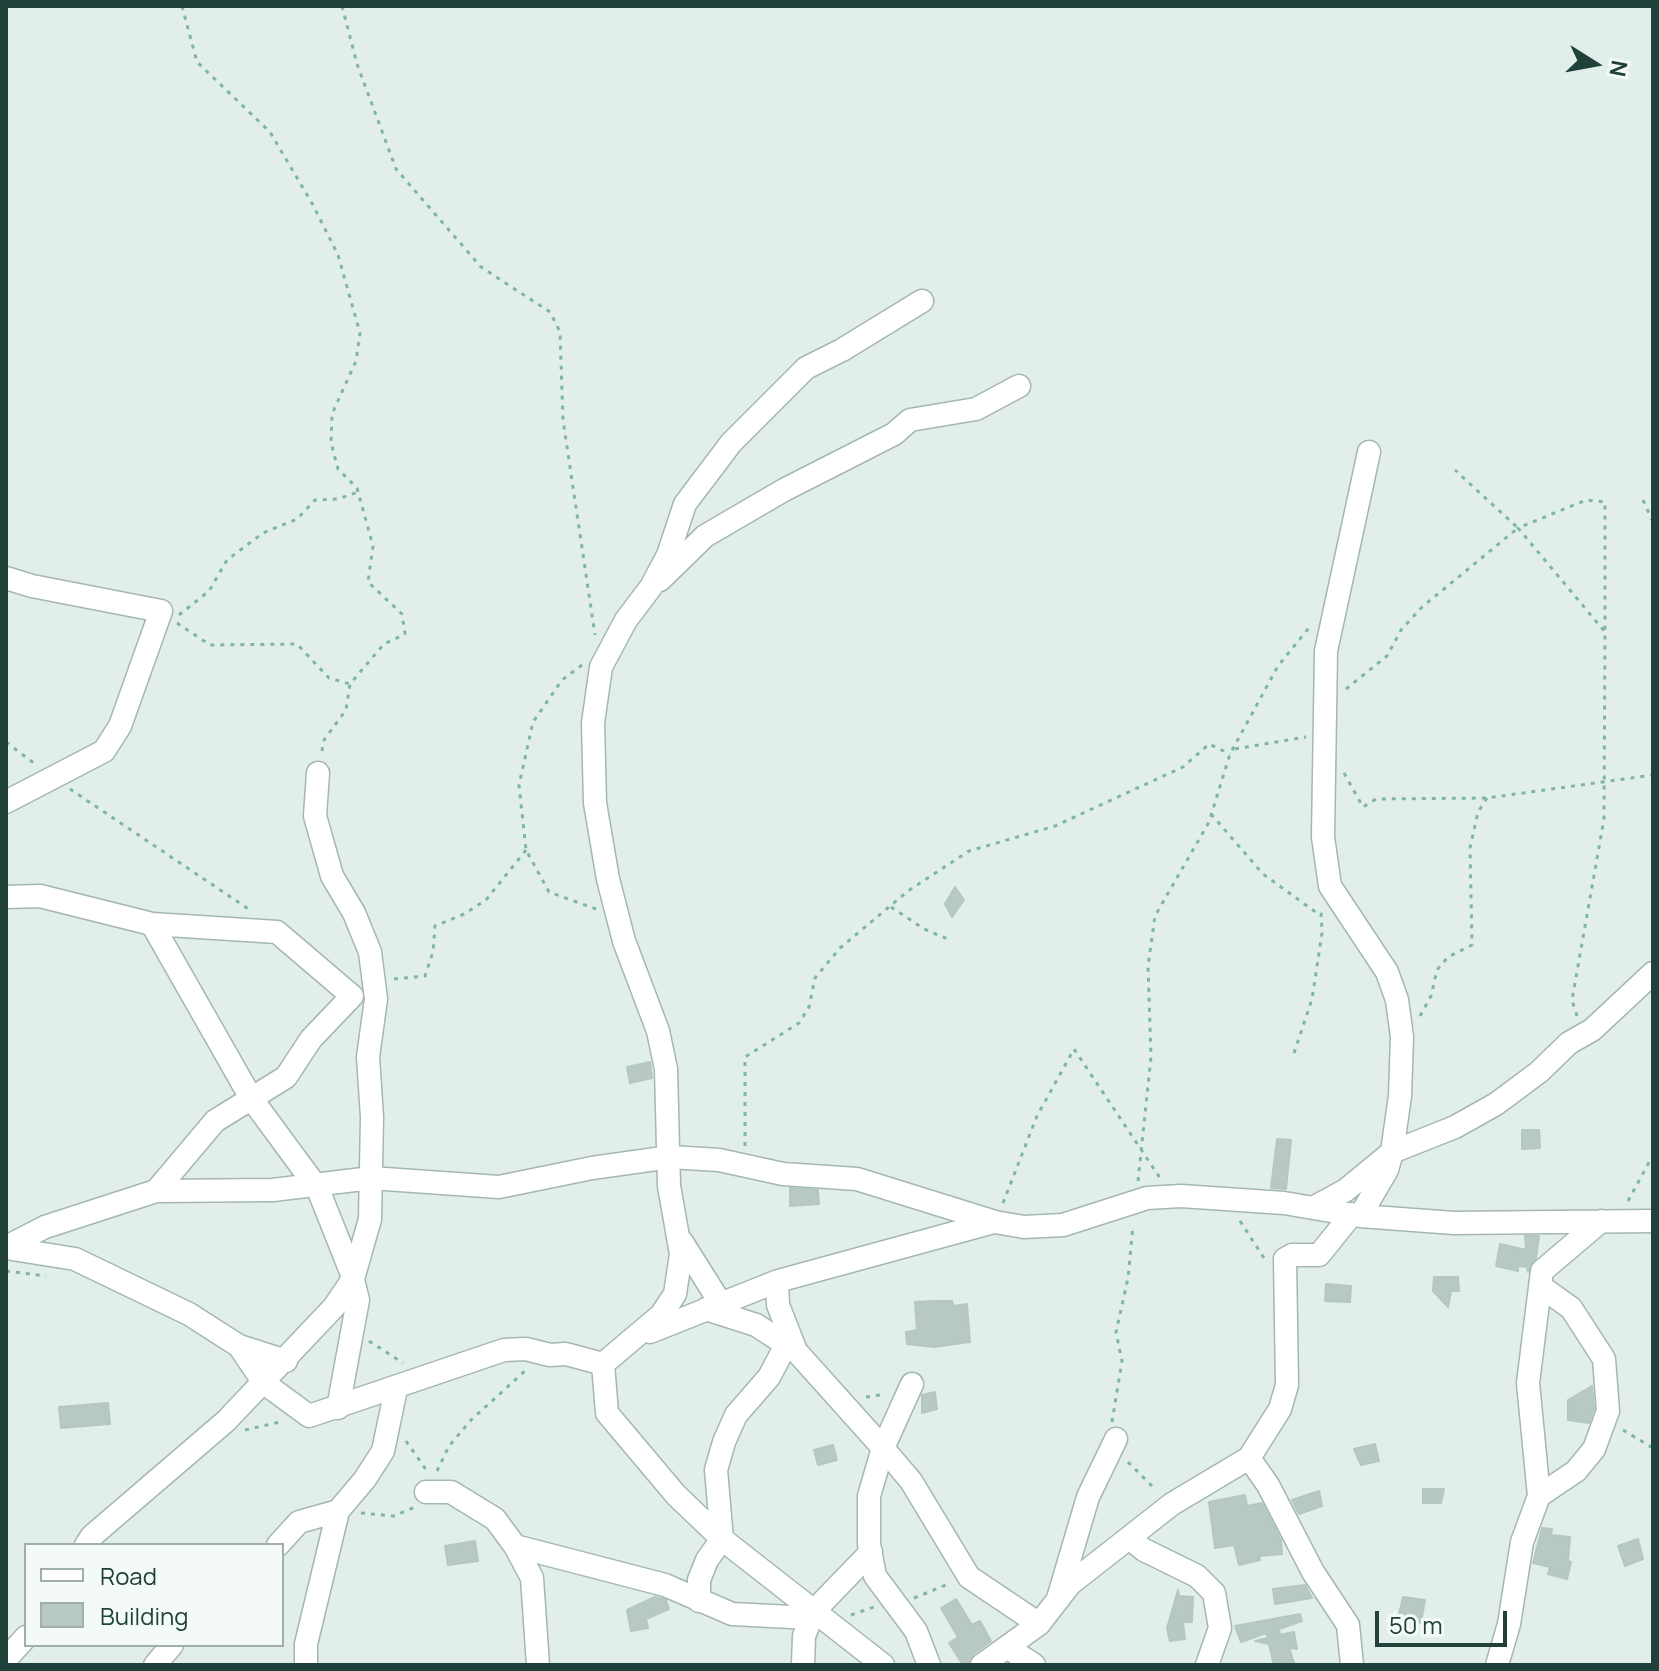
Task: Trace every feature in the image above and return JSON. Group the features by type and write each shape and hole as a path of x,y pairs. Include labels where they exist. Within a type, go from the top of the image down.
{"street":[{"path":"603,1364 661,1315 675,1294 680,1273 669,1186 666,1069 658,1031 624,941 608,879 595,803 593,723 601,667 626,620 651,587 668,555 685,504 741,432 806,368 842,350 922,301"},
{"path":"651,587 705,536 784,490 894,434 910,420 976,409 1019,386"},
{"path":"982,1665 1039,1624 1070,1584 1171,1505 1249,1458 1280,1409 1287,1385 1285,1259 1292,1255 1319,1255 1356,1215 1387,1170 1400,1096 1401,1044 1397,1000 1387,972 1330,886 1323,837 1326,651 1369,452"},
{"path":"6,578 161,611 120,726 104,751 6,802"},
{"path":"87,1543 226,1421 286,1361 334,1307 353,1279 370,1219 368,1057 373,979 370,952 354,913 332,876 315,816 318,773"},
{"path":"6,897 40,896 152,924 277,932 352,996"},
{"path":"152,924 251,1098 313,1183 353,1279 358,1300 338,1408"},
{"path":"1313,1208 1346,1190 1392,1152 1455,1127 1496,1104 1583,1035 1653,973"},
{"path":"156,1191 215,1121 286,1077 311,1039 373,979"},
{"path":"6,1247 45,1227 156,1191 273,1190 371,1178 499,1187 592,1168 670,1157 783,1174 857,1179 995,1222 1024,1227 1063,1225 1137,1202 1174,1196 1454,1223 1653,1221"},
{"path":"1497,1665 1509,1624 1522,1542 1539,1496 1528,1383 1542,1271 1607,1220"},
{"path":"634,1338 777,1282 995,1222"},
{"path":"676,1230 714,1306 756,1325 791,1348 911,1481 969,1577 1039,1624"},
{"path":"6,1247 75,1259 189,1314 239,1346 286,1361"},
{"path":"777,1282 778,1305 791,1348"},
{"path":"1539,1496 1576,1471 1594,1449 1608,1411 1604,1359 1571,1308 1540,1286"},
{"path":"239,1346 264,1383 309,1416 504,1350 526,1349 550,1355 566,1354 603,1364"},
{"path":"699,1601 699,1580 707,1560 722,1539 716,1470 724,1442 736,1415 791,1348"},
{"path":"603,1364 607,1413 676,1495 722,1539 883,1665"},
{"path":"912,1384 883,1448 869,1496 871,1552 875,1576 916,1631 929,1665"},
{"path":"306,1665 306,1644 338,1511 383,1451 396,1389"},
{"path":"1058,1601 1088,1497 1116,1439"},
{"path":"1249,1458 1268,1485 1306,1561 1348,1625 1352,1665"},
{"path":"426,1492 451,1492 495,1519 515,1546 532,1578 538,1665"},
{"path":"280,1543 299,1522 338,1511"},
{"path":"1129,1538 1144,1550 1197,1576 1214,1593 1220,1628 1207,1665"},
{"path":"515,1546 665,1585 732,1614 818,1617"},
{"path":"803,1665 804,1636 871,1552"},
{"path":"6,1659 24,1639"},
{"path":"1007,1647 1034,1665"}],"path":[{"path":"182,6 197,62 270,132 338,255 360,333 356,361 332,414 331,443 338,469 358,492 373,546 368,582 402,614 405,634 384,644 350,684 346,710 324,740 318,773"},
{"path":"342,6 357,64 396,169 481,267 550,312 560,332 563,420 595,638"},
{"path":"1455,470 1518,528 1605,632"},
{"path":"350,684 329,678 297,644 210,645 173,620 209,591 227,560 263,533 297,519 315,500 338,499 358,492"},
{"path":"1643,500 1653,522"},
{"path":"1325,708 1387,656 1401,630 1422,607 1518,528 1578,502 1605,502 1604,784 1598,868 1572,1000 1583,1035"},
{"path":"1171,1505 1138,1476 1116,1439 1112,1424 1122,1361 1116,1332 1128,1278 1151,1057 1148,966 1155,916 1211,814 1230,754 1278,666 1313,623"},
{"path":"585,662 562,680 533,722 519,785 526,850 549,892 606,913"},
{"path":"1233,749 1289,738 1324,737"},
{"path":"6,742 159,851 231,894 277,932"},
{"path":"745,1166 745,1057 799,1023 809,1007 815,978 840,948 889,906 969,851 1033,835 1093,811 1183,767 1209,744 1230,754"},
{"path":"1344,772 1363,807 1376,799 1487,798 1653,775"},
{"path":"1401,1044 1408,1039 1431,996 1437,970 1448,957 1472,945 1470,848 1478,812 1487,798"},
{"path":"1211,814 1263,874 1321,916"},
{"path":"373,979 425,976 433,952 435,926 486,900 526,850"},
{"path":"1294,1053 1312,999 1322,933 1321,904"},
{"path":"889,906 924,929 950,940"},
{"path":"1004,1197 1037,1116 1074,1049 1109,1105 1140,1143 1174,1196"},
{"path":"1607,1220 1632,1195 1653,1155"},
{"path":"1220,1201 1240,1220 1267,1261"},
{"path":"354,1323 369,1341 423,1377"},
{"path":"391,1421 433,1479 449,1446 471,1420 522,1372 550,1355"},
{"path":"832,1392 874,1397 912,1384"},
{"path":"1608,1411 1622,1429 1653,1448"},
{"path":"233,1433 309,1416"},
{"path":"338,1511 394,1516 410,1511 426,1492"},
{"path":"818,1617 896,1605 969,1577"}],"building":[{"path":"955,887 964,900 952,917 945,904"},
{"path":"650,1062 652,1078 630,1083 627,1067"},
{"path":"1522,1130 1539,1130 1540,1148 1522,1149"},
{"path":"1277,1139 1291,1140 1286,1189 1271,1188"},
{"path":"790,1188 818,1190 819,1204 790,1206"},
{"path":"1525,1236 1539,1236 1536,1258 1528,1272 1527,1267 1518,1266 1518,1271 1496,1266 1500,1244 1526,1250"},
{"path":"1434,1277 1458,1277 1459,1291 1451,1291 1448,1307 1433,1291"},
{"path":"1326,1284 1351,1286 1350,1302 1325,1301"},
{"path":"952,1301 953,1306 967,1304 970,1342 934,1347 907,1344 906,1332 917,1330 915,1302"},
{"path":"1592,1386 1594,1409 1589,1423 1568,1420 1568,1400"},
{"path":"935,1392 937,1409 922,1413 922,1395"},
{"path":"108,1403 110,1424 61,1428 59,1407"},
{"path":"1375,1444 1379,1461 1361,1465 1354,1449"},
{"path":"833,1445 837,1460 818,1465 814,1450"},
{"path":"1423,1489 1444,1489 1441,1503 1423,1503"},
{"path":"1319,1491 1322,1506 1299,1514 1292,1500"},
{"path":"1245,1495 1247,1506 1262,1503 1281,1540 1282,1554 1259,1556 1260,1560 1239,1565 1234,1545 1215,1548 1209,1502"},
{"path":"1542,1528 1552,1529 1551,1535 1570,1537 1568,1561 1571,1562 1567,1579 1548,1574 1550,1567 1533,1563"},
{"path":"1638,1539 1643,1559 1625,1566 1618,1546"},
{"path":"475,1541 478,1561 448,1565 445,1546"},
{"path":"1305,1585 1312,1598 1275,1604 1273,1589"},
{"path":"1178,1590 1179,1596 1193,1597 1192,1622 1183,1622 1185,1639 1170,1641 1167,1628"},
{"path":"655,1597 666,1600 669,1609 646,1619 648,1628 631,1631 627,1610"},
{"path":"1403,1597 1425,1600 1421,1623 1398,1619"},
{"path":"956,1599 972,1625 980,1621 991,1641 973,1654 968,1665 963,1665 949,1643 958,1637 941,1608"},
{"path":"1300,1614 1302,1621 1279,1629 1280,1635 1294,1632 1297,1649 1289,1648 1295,1665 1274,1665 1269,1644 1255,1641 1268,1638 1266,1633 1241,1642 1235,1626"}]}
